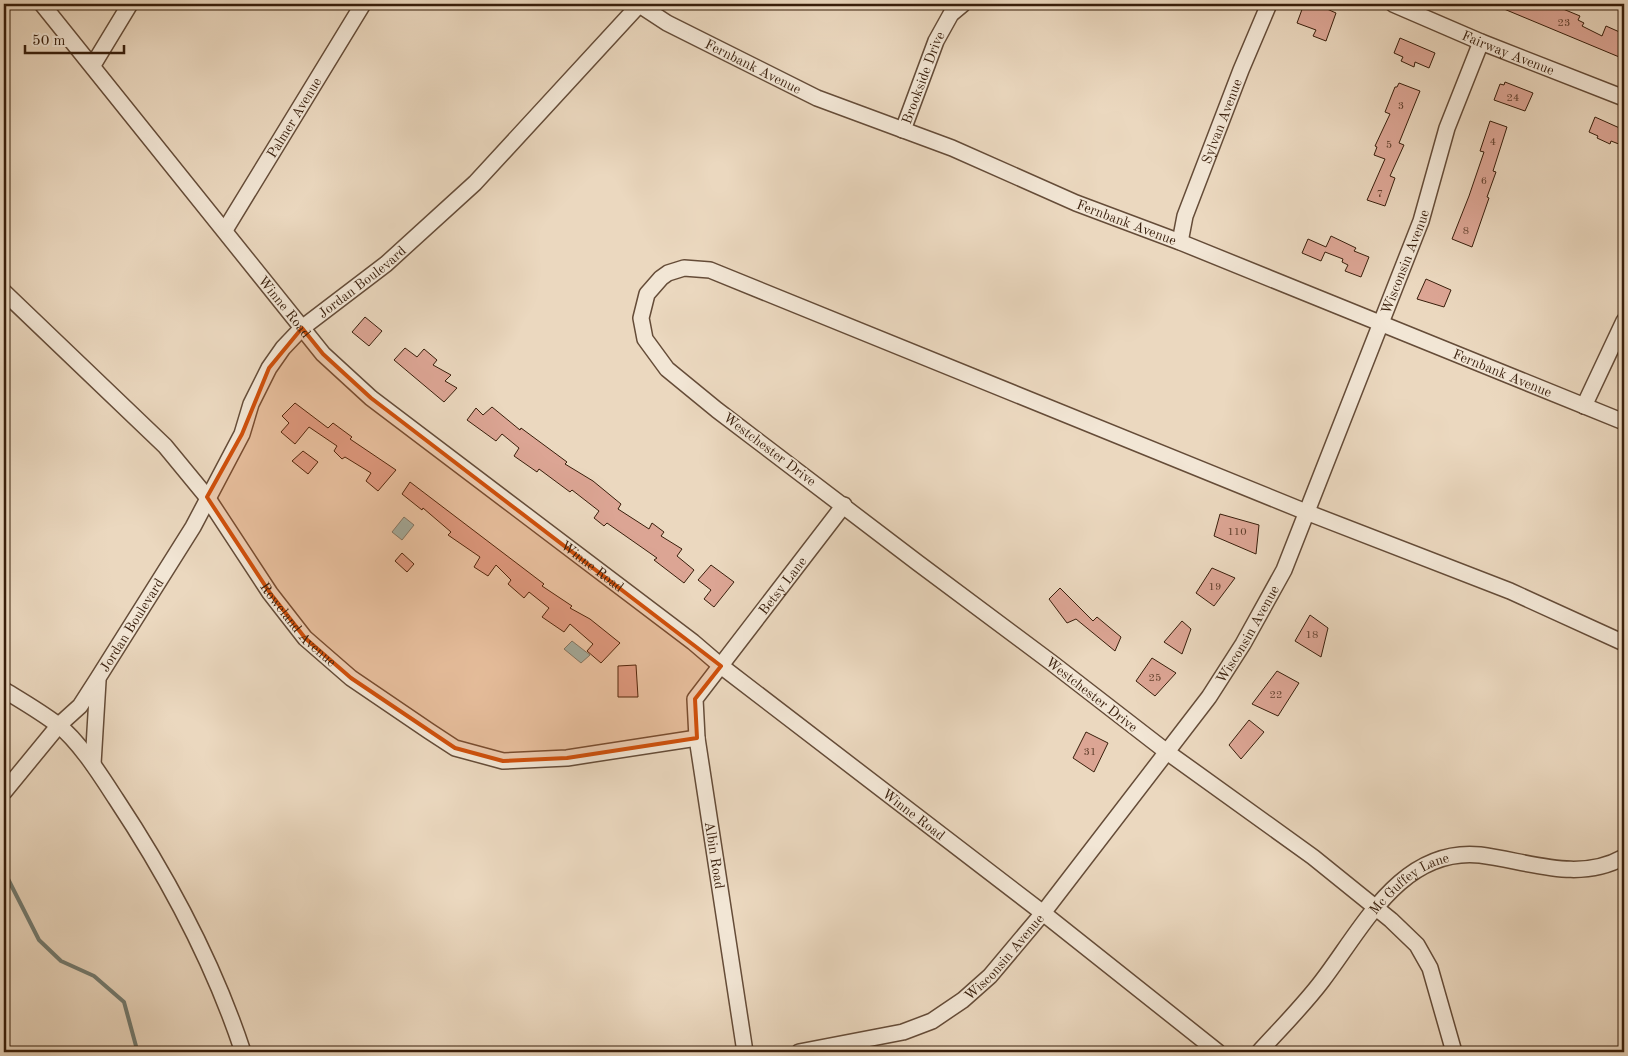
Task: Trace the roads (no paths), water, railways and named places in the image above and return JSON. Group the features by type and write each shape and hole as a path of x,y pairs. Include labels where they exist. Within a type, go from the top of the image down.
{"street":[{"name":"Winne Road","path":"42,4 93,65 323,354 371,398 693,642 721,666 1043,914 1218,1052"},
{"path":"93,65 130,4"},
{"name":"Palmer Avenue","path":"225,230 363,4"},
{"name":"Fernbank Avenue","path":"639,4 667,23 817,98 952,148 1076,203 1180,242 1624,422"},
{"name":"Jordan Boulevard","path":"4,792 59,725 80,706 98,678 192,527 242,434 251,404 269,368 302,328 386,264 475,184 639,4"},
{"name":"Brookside Drive","path":"903,130 936,41 951,14 963,4"},
{"name":"Sylvan Avenue","path":"1180,242 1185,216 1241,70 1269,4"},
{"name":"Fairway Avenue","path":"1393,4 1481,42 1624,98"},
{"name":"Wisconsin Avenue","path":"799,1052 903,1032 932,1021 963,1000 990,976 1043,914 1210,697 1243,644 1284,570 1380,322 1422,221 1447,128 1481,42"},
{"name":"Westchester Drive","path":"1306,512 710,270 684,268 661,278 648,294 641,318 644,339 655,356 667,369 717,410 1167,752 1313,857 1375,907 1417,945 1430,968 1454,1052"},
{"name":"Roweland Avenue","path":"4,292 165,446 207,497 270,594 305,638 351,678 455,748 503,761 567,758 697,738"},
{"path":"1584,406 1624,321"},
{"name":"Betsy Lane","path":"721,666 844,505"},
{"path":"1306,512 1510,592 1624,643"},
{"name":"Albin Road","path":"721,666 702,687 695,699 697,738 745,1052"},
{"name":"Jordan Boulevard","path":"93,764 98,678"},
{"path":"4,690 59,725 93,764 174,891 208,958 229,1010 243,1052"},
{"name":"Mc Guffey Lane","path":"1259,1052 1321,983 1375,907 1404,878 1438,859 1478,855 1571,871 1590,869 1624,857"}],"water":[{"path":"404,517 414,525 402,540 392,532"},
{"path":"572,641 590,655 581,663 564,649"}],"waterway":[{"path":"4,871 39,940 61,961 94,976 124,1002 136,1052"}]}
